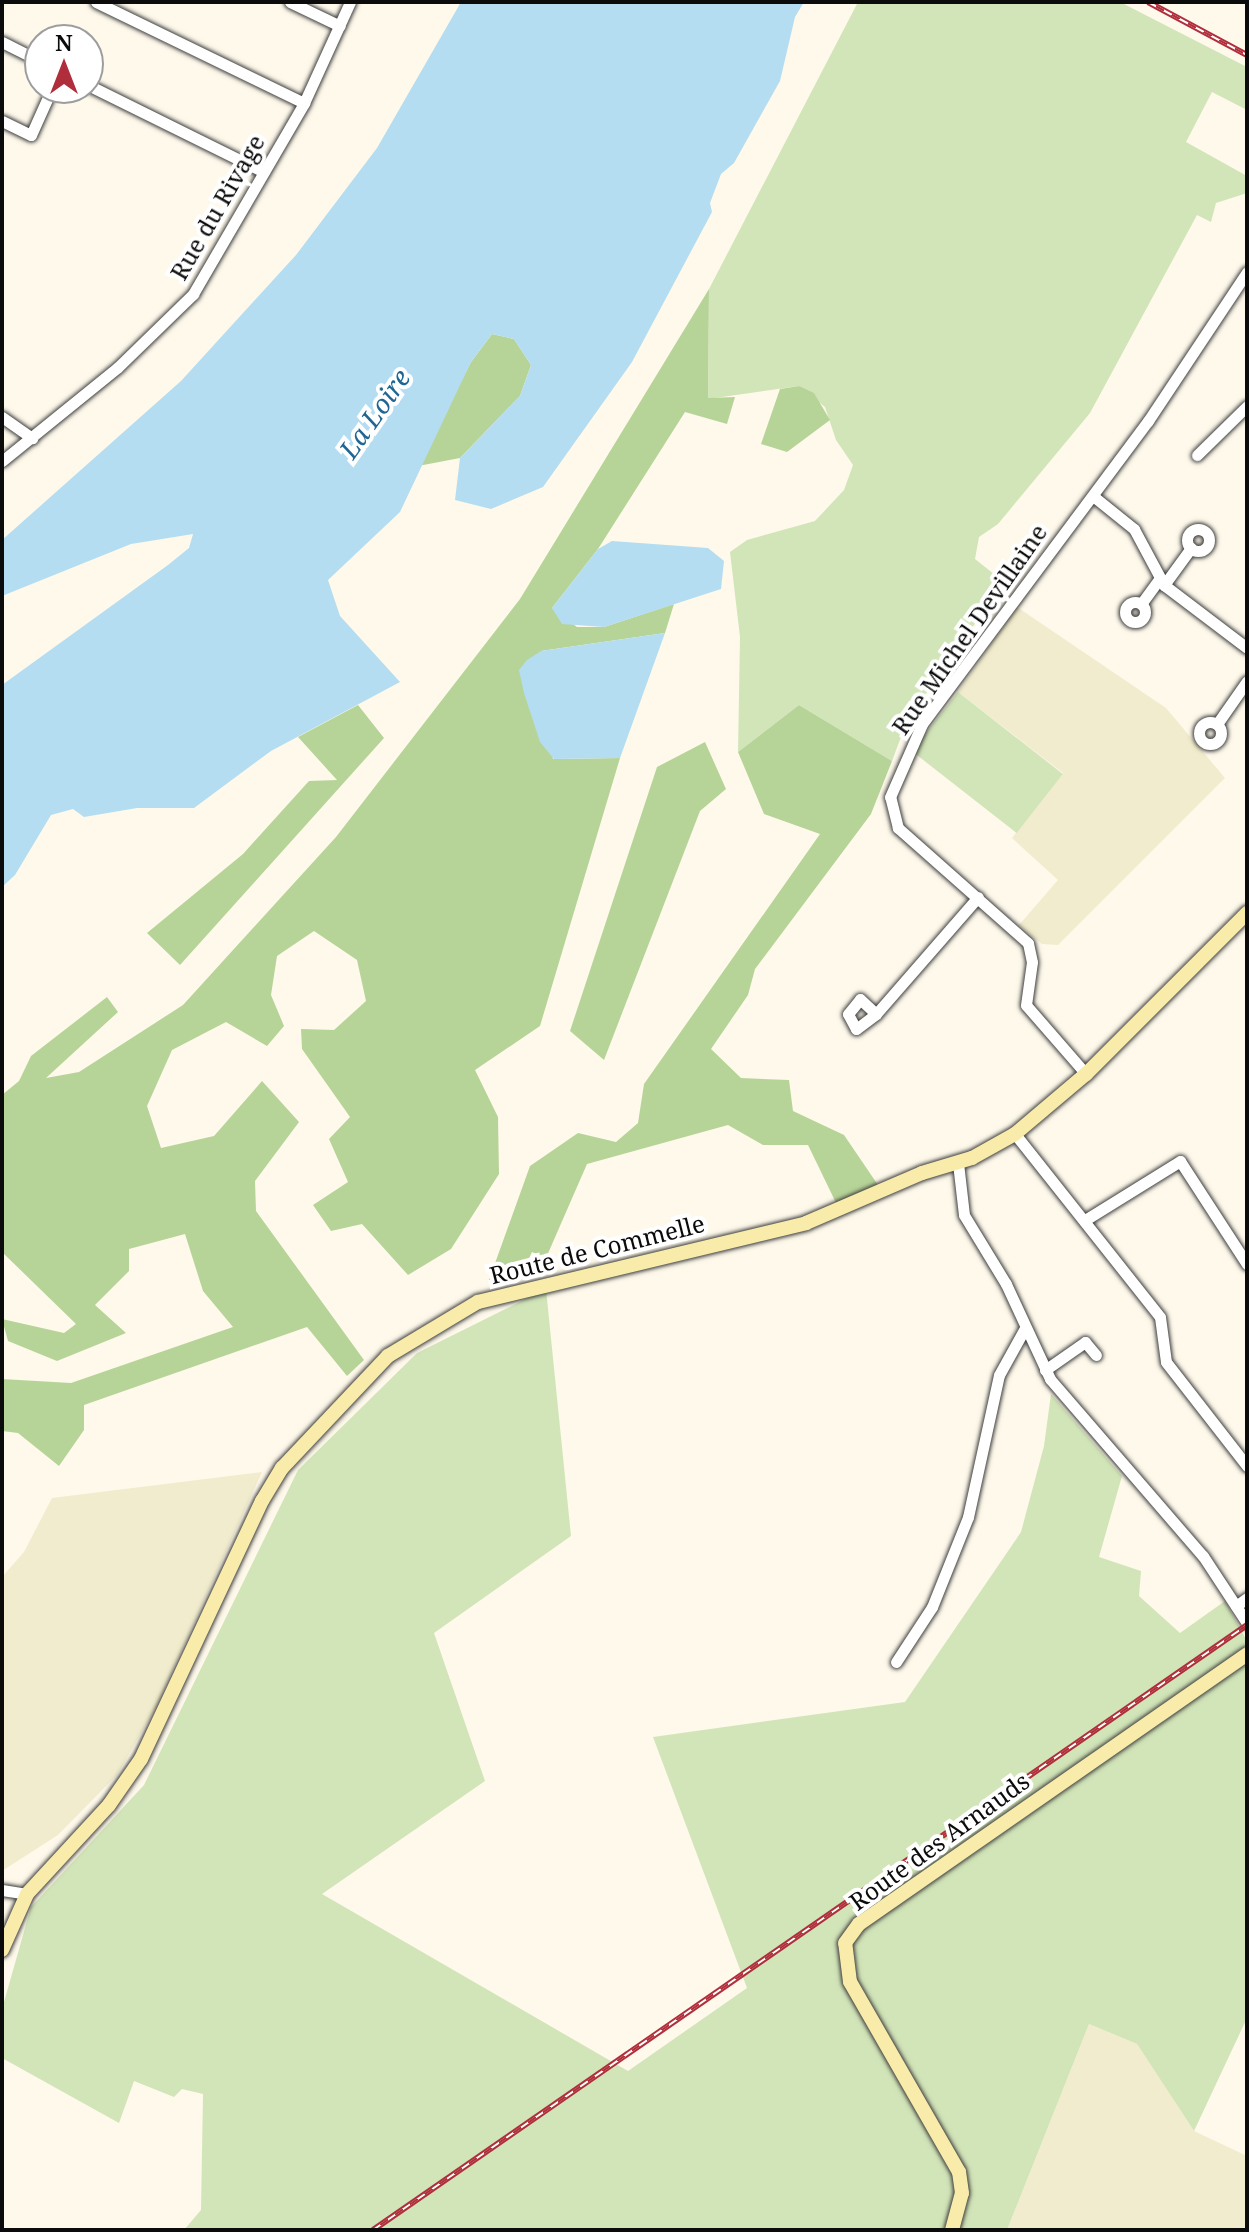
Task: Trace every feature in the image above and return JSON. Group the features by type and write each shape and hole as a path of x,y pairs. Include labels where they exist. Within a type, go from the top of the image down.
{"street":[{"path":"96,2 304,103"},
{"path":"290,2 340,26"},
{"name":"Rue du Rivage","path":"2,461 180,309 304,103 350,2"},
{"path":"2,42 24,53"},
{"path":"104,93 264,172"},
{"path":"2,121 31,135 45,104"},
{"name":"Rue Michel Devillaine","path":"1086,1074 1026,1005 1032,962 1028,943 898,828 889,810 894,778 922,724 999,617 1093,496 1247,272"},
{"path":"1197,455 1247,406"},
{"path":"2,417 32,438"},
{"path":"1093,496 1134,529 1161,582 1247,648"},
{"path":"1141,604 1191,548"},
{"path":"1217,724 1247,681"},
{"path":"876,1014 978,897"},
{"name":"Route de Commelle","path":"2,1950 27,1894 109,1805 141,1759 262,1501 282,1468 388,1356 478,1302 806,1223 958,1163 1015,1134 1086,1074 1247,913"},
{"path":"1015,1134 1160,1317 1166,1362 1247,1466"},
{"path":"1085,1220 1180,1161 1247,1264"},
{"path":"958,1163 964,1215 1045,1370 1203,1556 1247,1623"},
{"path":"896,1662 932,1607 968,1517 999,1375 1025,1328"},
{"path":"1045,1370 1085,1342 1096,1355"},
{"path":"1236,1606 1247,1598"},
{"name":"Route des Arnauds","path":"952,2230 962,2193 959,2172 850,1982 845,1943 859,1924 1247,1654"},
{"path":"2,1890 27,1894"}],"shaded area":[{"path":"1017,607 1166,708 1225,778 1058,945 1042,944 1019,925 1058,880 1012,838 1063,773 958,692"},
{"path":"262,1472 156,1707 117,1775 58,1835 2,1871 2,1577 24,1552 52,1498"},
{"path":"1089,2024 1137,2044 1194,2131 1247,2156 1247,2230 1007,2230"}],"green space":[{"path":"858,2 1120,2 1247,67 1247,110 1212,92 1186,142 1247,176 1247,193 1216,203 1211,222 1197,215 1090,413 998,524 979,537 975,559 1004,582 907,721 892,761 799,705 738,752 740,637 730,552 747,540 815,521 844,490 853,465 836,440 825,407 799,386 708,399 709,289"},
{"path":"709,289 708,398 735,397 727,424 685,412 598,549 552,608 577,627 604,627 674,604 665,633 541,651 553,759 620,758 540,1026 475,1070 498,1117 499,1174 451,1249 408,1275 362,1224 331,1231 313,1205 348,1182 329,1139 350,1117 302,1049 301,1029 334,1030 366,1001 357,960 314,931 277,956 271,995 284,1026 267,1046 226,1022 172,1050 147,1106 161,1148 214,1136 262,1081 299,1122 255,1181 256,1211 364,1360 347,1376 307,1327 84,1405 84,1430 59,1466 18,1433 2,1431 2,1379 71,1383 233,1327 203,1291 185,1234 129,1249 129,1271 95,1305 126,1333 57,1361 8,1341 2,1319 64,1333 76,1324 2,1252 2,1095 19,1081 31,1056 107,997 118,1012 46,1078 79,1072 183,1005 336,837 520,599"},
{"path":"492,334 514,339 531,365 520,396 460,458 418,466 471,362"},
{"path":"799,386 814,393 830,420 787,452 761,444 780,389"},
{"path":"958,692 1063,774 1017,833 912,751"},
{"path":"358,705 384,738 180,965 147,933 243,854 309,781 337,780 298,737"},
{"path":"799,705 892,761 871,814 755,969 748,995 711,1049 741,1078 789,1080 793,1111 844,1135 878,1185 838,1207 808,1145 763,1145 728,1125 587,1164 546,1258 532,1252 518,1282 489,1280 530,1166 578,1133 616,1142 638,1123 644,1084 820,834 764,814 738,752"},
{"path":"705,742 726,789 700,811 604,1060 570,1031 657,767"},
{"path":"546,1289 571,1536 434,1633 485,1781 322,1894 628,2071 747,1988 653,1737 905,1702 1021,1532 1044,1446 1051,1394 1122,1476 1099,1557 1141,1571 1139,1596 1180,1633 1225,1601 1247,1641 1247,2018 1194,2131 1137,2044 1089,2024 1007,2230 184,2230 201,2210 203,2094 182,2089 174,2097 134,2081 119,2123 2,2058 2,2009 31,1907 144,1785 298,1470 417,1353"}],"water":[{"name":"La Loire","path":"461,2 804,2 795,17 780,81 734,163 721,174 710,203 712,212 632,362 543,487 491,509 455,500 460,458 520,396 531,365 514,339 492,334 471,362 400,512 328,580 340,616 400,682 271,751 194,808 137,808 84,817 73,809 51,815 15,875 2,887 2,685 168,565 189,548 193,534 131,544 2,596 2,540 181,381 296,255 377,148"},
{"path":"612,541 708,548 724,561 721,589 604,627 562,624 552,608 598,549"},
{"path":"665,633 620,758 554,759 540,742 524,693 519,670 527,660 541,651"}],"railway":[{"path":"1148,2 1247,55"},
{"path":"373,2230 1247,1625"}]}
